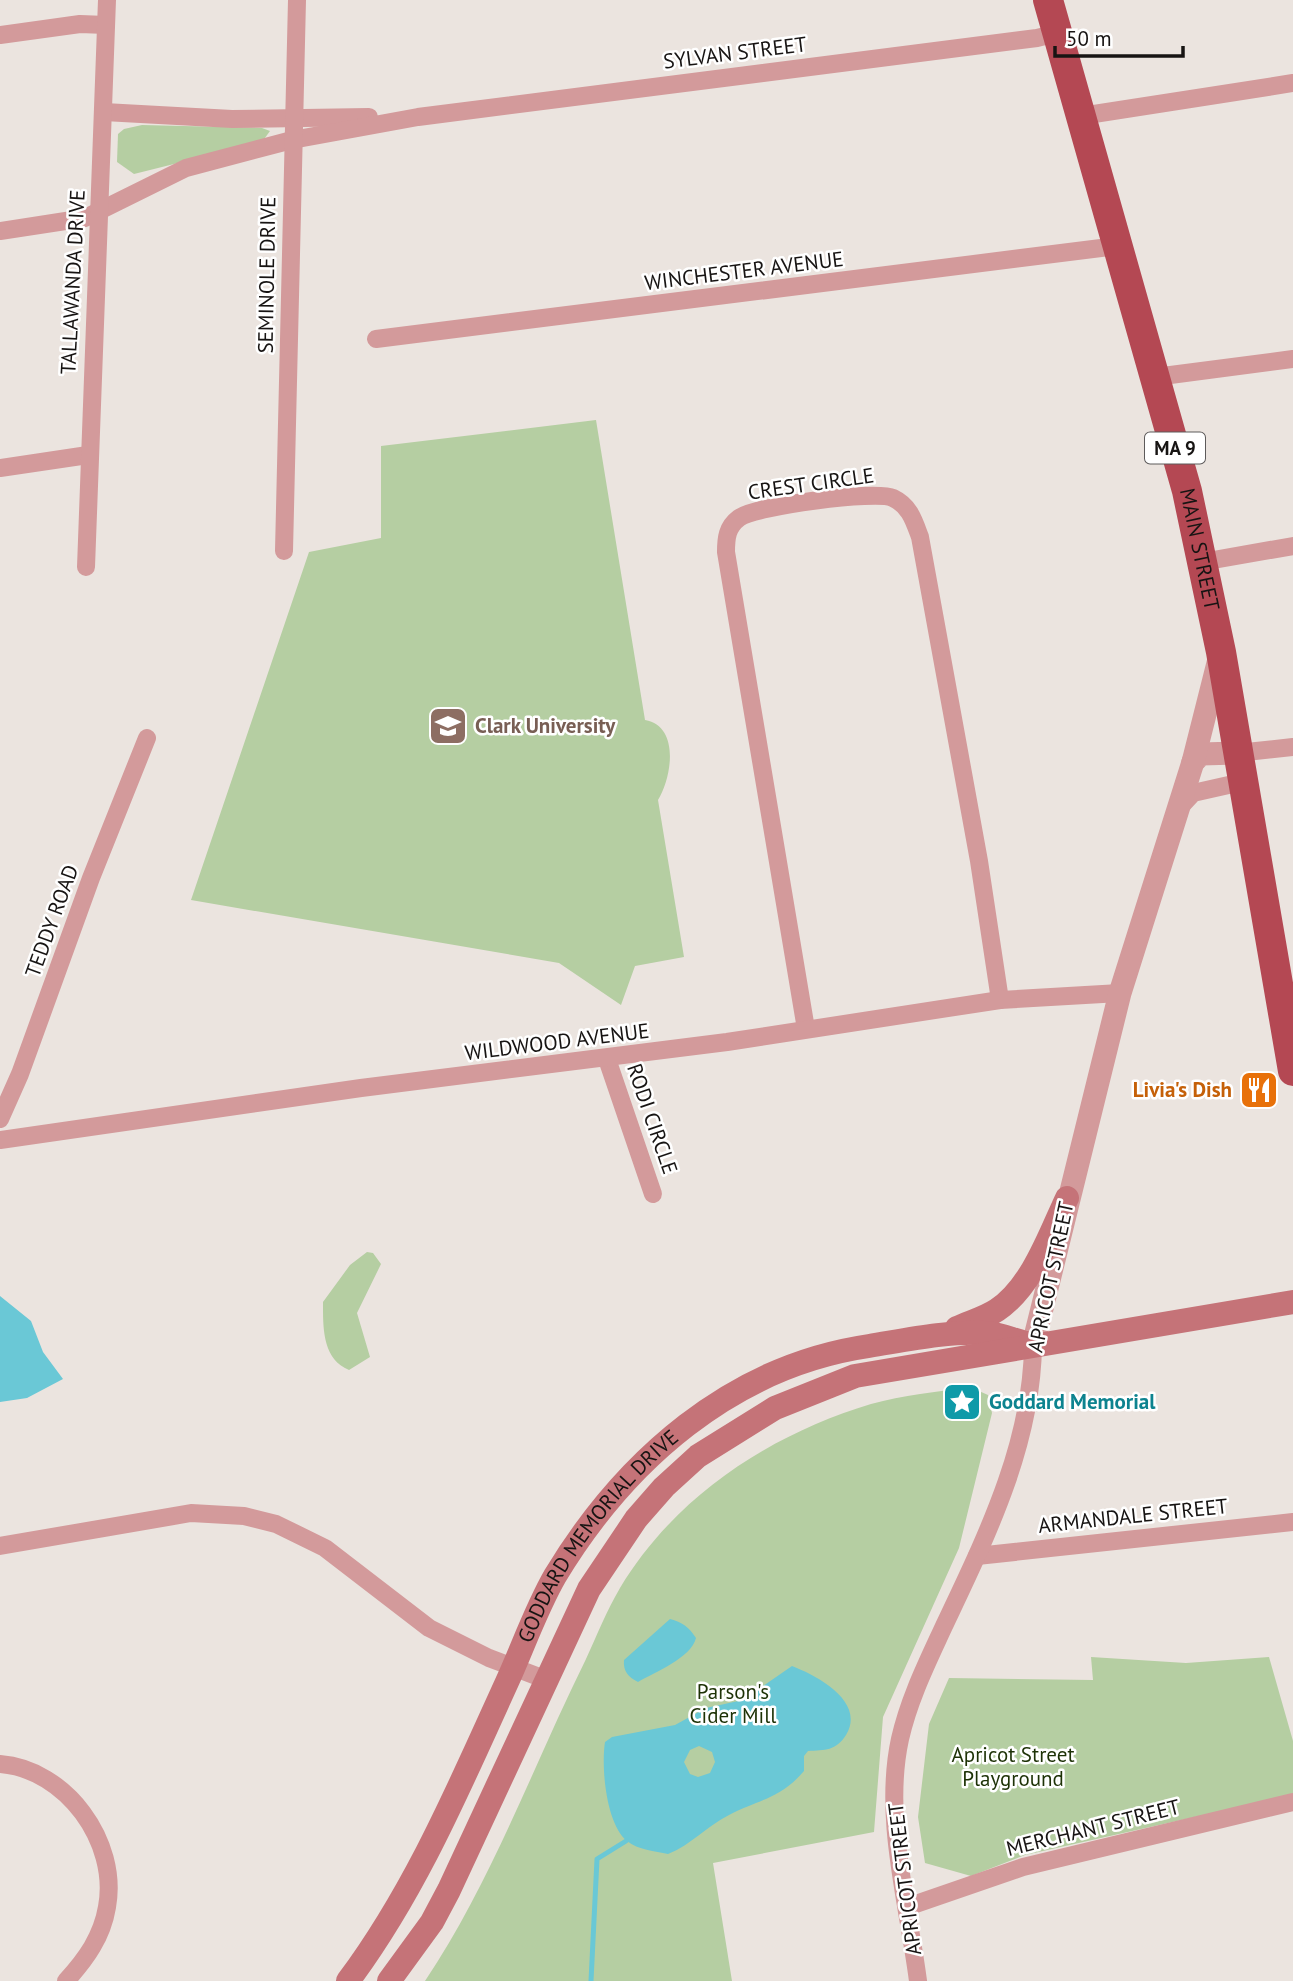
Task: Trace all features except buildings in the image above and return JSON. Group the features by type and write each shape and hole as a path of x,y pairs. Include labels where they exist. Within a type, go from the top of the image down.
{"highway":[{"name":"MAIN STREET","path":"1048,0 1180,465 1221,652 1293,1069"}],"main road":[{"path":"937,1337 988,1315 1009,1300 1033,1266 1067,1198"},
{"name":"GODDARD MEMORIAL DRIVE","path":"389,1981 426,1930 449,1890 589,1589 636,1519 664,1487 718,1443 775,1408 855,1376 1293,1302"},
{"name":"GODDARD MEMORIAL DRIVE","path":"348,1981 392,1916 429,1851 555,1578 596,1515 619,1486 672,1436 730,1394 808,1359 844,1350 986,1333 1033,1345"}],"street":[{"name":"TALLAWANDA DRIVE","path":"86,567 88,455 107,0"},
{"name":"SEMINOLE DRIVE","path":"284,551 297,0"},
{"path":"0,35 80,24 106,25"},
{"name":"SYLVAN STREET","path":"0,231 85,218 186,168 292,140 418,117 1037,38 1057,33"},
{"path":"1081,116 1293,83"},
{"name":"SYLVAN STREET","path":"104,112 232,119 418,117"},
{"name":"WINCHESTER AVENUE","path":"376,339 1117,246"},
{"path":"1155,377 1293,359"},
{"path":"0,468 88,455"},
{"name":"CREST CIRCLE","path":"806,1029 726,552 726,536 734,523 758,510 878,494 902,504 914,519 920,537 978,861 1000,1000"},
{"path":"1202,562 1293,547"},
{"name":"APRICOT STREET","path":"918,1981 894,1802 899,1741 912,1695 977,1556 1016,1452 1032,1379 1033,1345 1067,1198 1120,993 1193,762 1221,652"},
{"name":"TEDDY ROAD","path":"0,1119 20,1074 91,878 147,738"},
{"path":"1193,762 1201,754 1293,747"},
{"path":"1177,810 1192,793 1242,782"},
{"name":"WILDWOOD AVENUE","path":"0,1140 361,1088 607,1059 1000,1000 1120,993"},
{"name":"RODI CIRCLE","path":"607,1059 653,1194"},
{"path":"0,1546 191,1513 244,1516 276,1524 325,1548 429,1628 547,1680"},
{"name":"ARMANDALE STREET","path":"977,1556 1293,1522"},
{"path":"0,1763 28,1770 62,1790 87,1821 103,1854 109,1888 104,1921 89,1956 66,1981"},
{"name":"MERCHANT STREET","path":"907,1907 1023,1867 1293,1801"}],"green space":[{"path":"142,125 262,128 270,131 262,142 134,174 117,162 118,134 124,129"},
{"name":"Clark University","path":"596,420 645,720 656,724 664,732 670,754 667,779 658,800 684,957 635,966 621,1005 559,963 191,900 309,552 381,538 381,446"},
{"path":"367,1252 373,1253 381,1264 357,1313 370,1357 349,1370 340,1365 329,1350 324,1332 323,1302 350,1265"},
{"name":"Parson's Cider Mill","path":"970,1387 988,1395 992,1413 959,1548 883,1717 874,1832 713,1863 732,1981 425,1981 471,1904 511,1823 615,1596 642,1555 668,1525 697,1497 729,1473 797,1432 871,1404"},
{"name":"Apricot Street Playground","path":"1091,1657 1186,1663 1269,1657 1293,1741 1293,1795 1025,1855 971,1876 925,1863 918,1817 929,1724 949,1678 1093,1680"}],"water":[{"path":"0,1296 31,1321 43,1352 63,1379 27,1398 0,1402"},
{"path":"670,1619 682,1623 691,1631 696,1638 693,1645 680,1658 638,1682 631,1678 624,1667 624,1660"},
{"path":"792,1666 814,1676 836,1692 845,1701 850,1712 850,1723 846,1735 834,1747 808,1751 804,1756 804,1771 787,1787 721,1819 676,1850 668,1854 641,1848 627,1841 614,1822 610,1809 605,1780 605,1742 612,1737 675,1725 706,1708 743,1700","holes":["699,1746 712,1752 715,1762 710,1773 698,1777 690,1774 684,1762 690,1750"]}],"waterway":[{"path":"591,1981 597,1859 626,1841"}],"place":[{"name":"Clark University","path":"448,726"},
{"name":"Livia's Dish","path":"1259,1090"},
{"name":"Goddard Memorial","path":"962,1402"}]}
